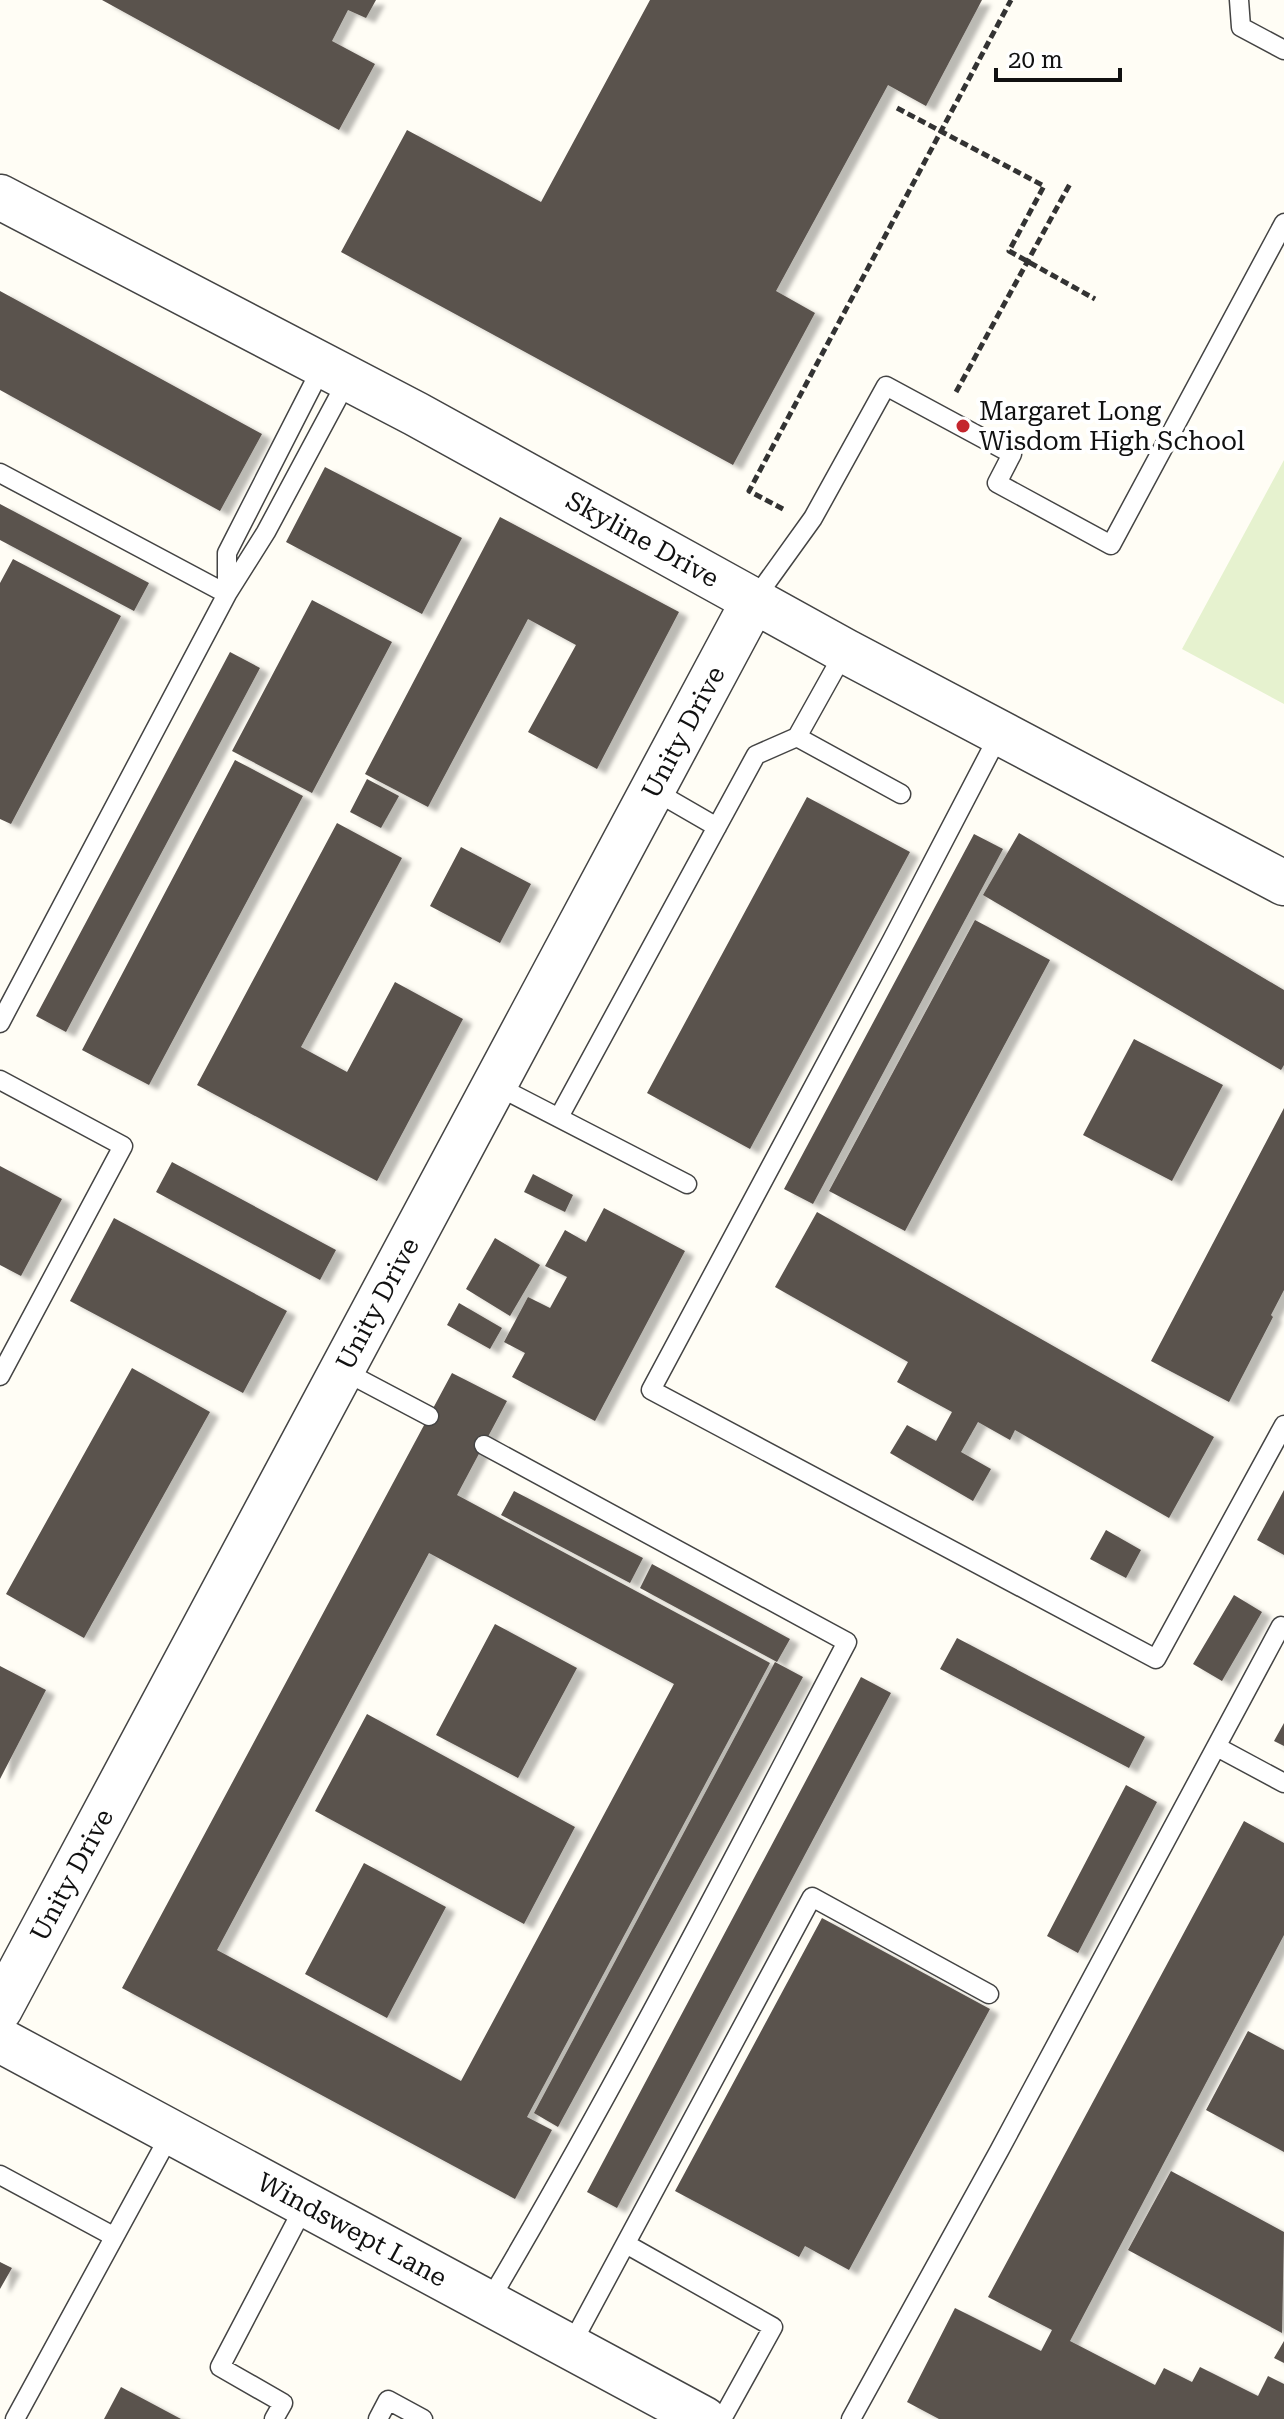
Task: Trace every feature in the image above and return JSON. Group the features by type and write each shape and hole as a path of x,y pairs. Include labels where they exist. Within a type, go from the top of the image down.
{"street":[{"name":"Skyline Drive","path":"0,197 335,373 845,651 1284,883"},
{"name":"Unity Drive","path":"0,2009 754,600"},
{"name":"Windswept Lane","path":"0,2040 570,2347 658,2402 704,2419"}],"lane":[{"path":"1239,0 1241,27 1284,50"},
{"path":"754,600 813,518 886,386 1012,454 997,483 1111,545 1284,223"},
{"path":"227,594 227,553 335,373"},
{"path":"0,1023 227,594 266,532 335,373"},
{"path":"0,473 227,594"},
{"path":"559,1117 756,755 797,737 845,651"},
{"path":"1000,733 651,1390 1156,1659 1284,1425"},
{"path":"797,737 901,794"},
{"path":"653,790 717,827"},
{"path":"0,1080 123,1146 0,1376"},
{"path":"495,1085 687,1184"},
{"path":"342,1370 429,1416"},
{"path":"484,1445 847,1642 657,2001 547,2203 488,2303"},
{"path":"851,2419 1281,1626 1284,1627"},
{"path":"1217,1747 1284,1783"},
{"path":"570,2347 812,1897 989,1994"},
{"path":"15,2419 171,2133"},
{"path":"0,2175 113,2236"},
{"path":"274,2419 283,2403 220,2367 305,2205"},
{"path":"626,2244 773,2327 722,2419"},
{"path":"378,2419 388,2400 423,2419"}],"path":[{"path":"749,491 1011,0"},
{"path":"897,108 1044,186 1009,251 1095,299"},
{"path":"943,416 1071,182"}],"green space":[{"path":"1284,460 1284,704 1182,649"}],"building":[{"path":"102,0 376,0 366,18 348,10 332,41 375,64 339,130"},
{"path":"650,0 982,0 926,106 888,85 776,291 815,313 733,465 341,252 407,130 541,202"},
{"path":"0,291 262,434 220,511 0,390"},
{"path":"325,467 462,538 422,614 286,542"},
{"path":"0,504 149,583 134,611 0,540"},
{"path":"500,517 679,612 597,769 528,732 576,645 528,619 428,807 365,774"},
{"path":"13,559 121,616 11,824 0,819 0,583"},
{"path":"312,600 392,642 312,793 232,751"},
{"path":"230,652 260,668 66,1032 36,1016"},
{"path":"235,760 303,796 149,1085 82,1050"},
{"path":"367,779 399,796 381,828 350,812"},
{"path":"807,797 910,852 750,1149 647,1093"},
{"path":"337,823 402,858 301,1047 347,1072 395,982 463,1019 377,1181 197,1085"},
{"path":"1019,833 1284,990 1284,1065 1281,1070 983,895"},
{"path":"974,834 1003,849 813,1204 784,1189"},
{"path":"461,847 531,884 500,943 430,906"},
{"path":"975,920 1050,960 905,1231 829,1191"},
{"path":"1134,1039 1223,1085 1172,1181 1083,1135"},
{"path":"1284,1108 1284,1290 1229,1402 1151,1361"},
{"path":"172,1162 336,1250 320,1280 156,1192"},
{"path":"0,1166 62,1199 21,1276 0,1265"},
{"path":"533,1174 573,1195 565,1212 524,1192"},
{"path":"604,1208 685,1251 595,1421 512,1377 525,1353 504,1342 528,1297 550,1308 567,1277 545,1266 565,1230 586,1242"},
{"path":"817,1212 1214,1437 1169,1518 1015,1430 1010,1440 978,1422 961,1452 991,1469 973,1501 890,1453 907,1425 936,1441 952,1412 897,1382 908,1362 775,1287"},
{"path":"114,1218 287,1311 243,1393 70,1301"},
{"path":"495,1238 540,1265 510,1316 466,1289"},
{"path":"459,1303 502,1328 490,1349 447,1325"},
{"path":"132,1368 210,1412 84,1638 6,1594"},
{"path":"452,1373 507,1401 457,1495 770,1663 527,2117 552,2130 515,2199 122,1988","holes":["429,1553 674,1684 461,2081 217,1950"]},
{"path":"1284,1490 1284,1555 1257,1540"},
{"path":"514,1491 643,1558 630,1583 501,1515"},
{"path":"1106,1530 1141,1550 1126,1578 1090,1559"},
{"path":"652,1564 790,1639 777,1662 640,1588"},
{"path":"1234,1595 1262,1612 1222,1681 1193,1664"},
{"path":"495,1624 577,1668 518,1778 436,1735"},
{"path":"957,1638 1145,1737 1129,1768 940,1669"},
{"path":"775,1662 803,1677 558,2127 534,2113"},
{"path":"0,1666 46,1690 0,1779"},
{"path":"861,1677 891,1693 617,2208 587,2192"},
{"path":"367,1714 575,1827 524,1924 315,1811"},
{"path":"1284,1723 1284,1746 1274,1741"},
{"path":"1126,1785 1157,1802 1078,1953 1047,1936"},
{"path":"1244,1821 1284,1843 1284,1935 1070,2341 1155,2385 1164,2368 1192,2382 1200,2367 1258,2396 1268,2376 1284,2384 1284,2419 939,2419 907,2402 955,2308 1041,2351 1052,2330 988,2297"},
{"path":"364,1863 446,1907 387,2018 305,1974"},
{"path":"822,1918 990,2009 849,2270 805,2246 799,2257 675,2191"},
{"path":"1248,2031 1284,2050 1284,2152 1206,2110"},
{"path":"1171,2171 1284,2232 1282,2333 1128,2250"},
{"path":"0,2262 12,2268 0,2289"},
{"path":"1284,2341 1284,2363 1274,2358"},
{"path":"121,2387 181,2419 104,2419"}],"place":[{"name":"Margaret Long Wisdom High School","path":"963,426"}]}
